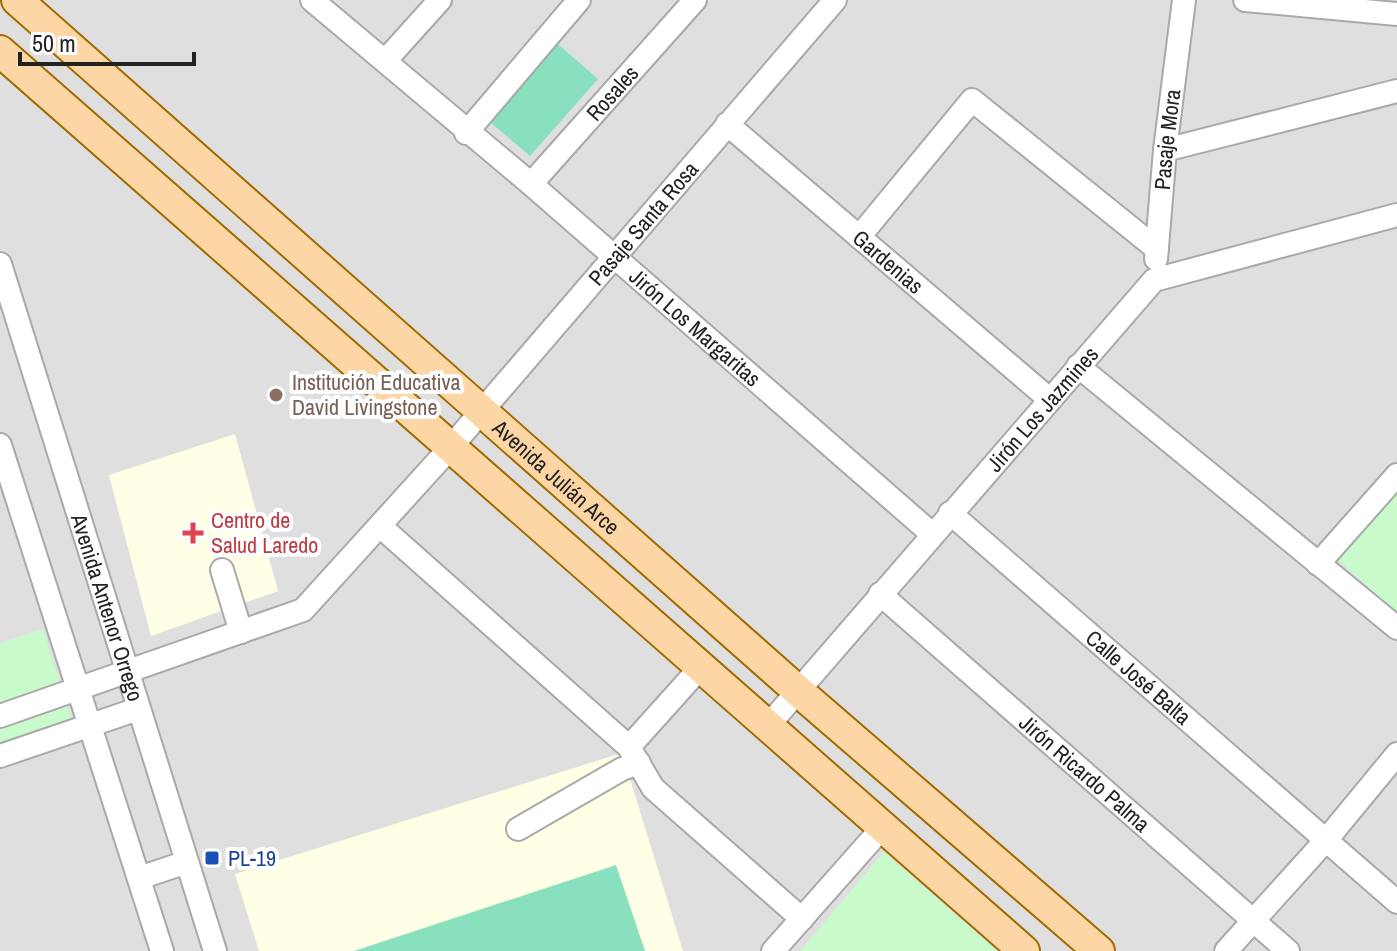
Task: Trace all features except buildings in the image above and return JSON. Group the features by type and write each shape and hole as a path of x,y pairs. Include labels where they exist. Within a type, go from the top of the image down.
{"main road":[{"name":"Avenida Julián Arce","path":"17,0 797,690 1099,951"},
{"path":"0,51 766,728 1024,951"}],"street":[{"name":"Jirón Los Margaritas","path":"312,0 466,133 531,184 932,534"},
{"path":"385,61 440,0"},
{"path":"466,133 579,0"},
{"name":"Rosales","path":"531,184 695,0"},
{"name":"Pasaje Santa Rosa","path":"0,716 303,610 450,448 835,0"},
{"name":"Pasaje Mora","path":"1154,280 1165,150 1184,0"},
{"path":"1245,0 1397,14"},
{"path":"1165,150 1397,91"},
{"path":"859,237 972,100 1157,249"},
{"name":"Gardenias","path":"727,124 1048,398"},
{"path":"1154,280 1397,215"},
{"name":"Avenida Antenor Orrego","path":"1,270 215,951"},
{"name":"Jirón Los Jazmines","path":"766,728 1048,398 1154,280"},
{"path":"1078,366 1397,628"},
{"path":"0,445 162,951"},
{"path":"1318,564 1397,475"},
{"name":"Calle José Balta","path":"950,513 1397,902"},
{"path":"380,526 634,755 653,788 802,919"},
{"path":"222,570 241,632"},
{"name":"Jirón Ricardo Palma","path":"880,594 1288,951"},
{"path":"518,829 622,769 699,669"},
{"path":"0,756 138,709"},
{"path":"1226,951 1327,839 1397,754"},
{"path":"773,951 882,828"},
{"path":"139,878 187,862"}],"shaded area":[{"path":"0,0 1397,0 1397,951 0,951"},
{"name":"Centro de Salud Laredo","path":"235,434 278,591 151,636 109,475"},
{"path":"622,753 683,951 259,951 235,874"}],"green space":[{"path":"558,44 598,79 530,156 490,122"},
{"path":"1397,493 1397,613 1338,560"},
{"path":"43,629 73,724 0,746 0,643"},
{"path":"884,852 998,951 800,951"},
{"path":"616,865 645,951 354,951"}],"place":[{"name":"Institución Educativa David Livingstone","path":"276,395"},
{"name":"Centro de Salud Laredo","path":"193,533"},
{"name":"PL-19","path":"212,858"}]}
